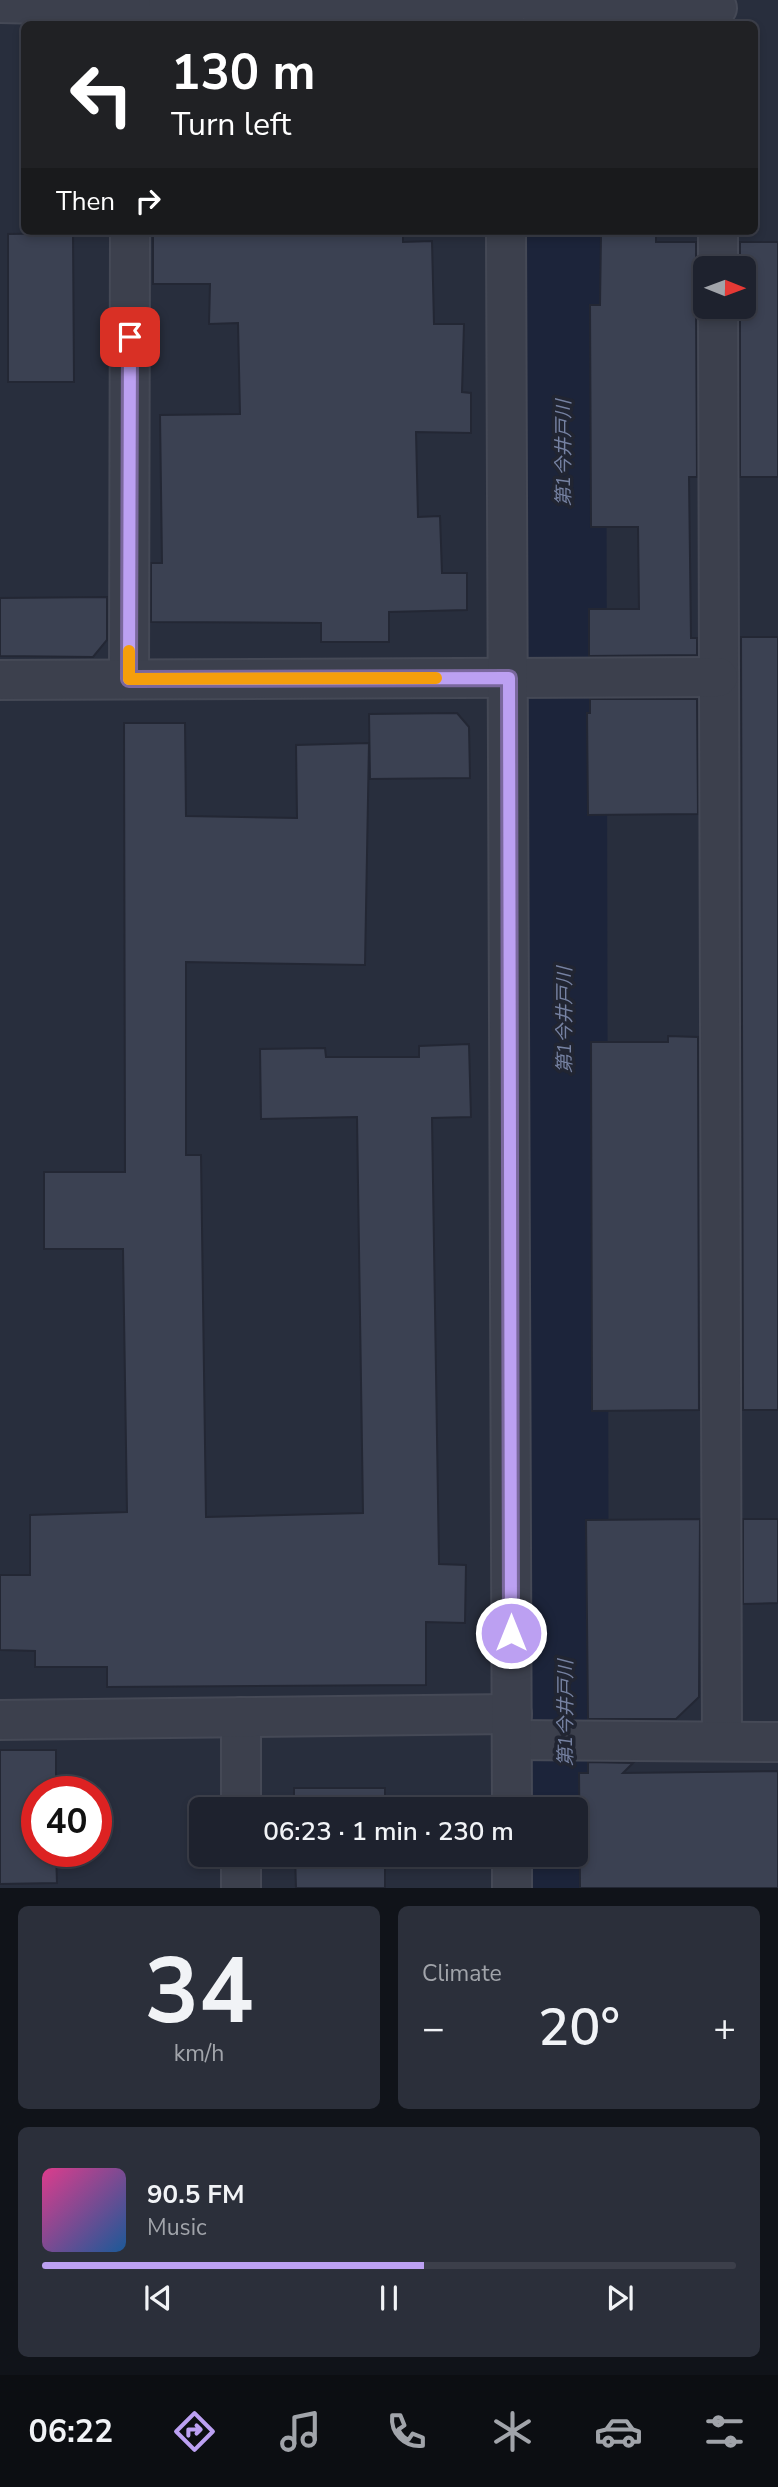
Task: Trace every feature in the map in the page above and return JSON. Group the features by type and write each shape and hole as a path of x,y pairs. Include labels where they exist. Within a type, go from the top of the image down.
{"street":[{"path":"0,4 131,10 716,10"},
{"path":"129,679 130,235"},
{"path":"506,235 511,678 512,1797"},
{"path":"718,235 718,256"},
{"path":"718,319 716,677 720,1741"},
{"path":"0,680 716,677"},
{"path":"0,1720 241,1717 513,1732 778,1742"},
{"path":"241,1717 241,1797"},
{"path":"241,1867 241,1888"},
{"path":"512,1867 512,1888"}],"building":[{"path":"8,234 73,235 74,382 8,382"},
{"path":"153,235 403,235 403,242 432,241 434,324 464,324 462,392 471,393 471,433 416,432 418,517 440,516 442,573 467,573 467,610 389,612 389,642 321,642 321,623 151,622 151,563 162,563 160,415 240,414 238,323 209,324 210,284 153,284"},
{"path":"601,235 656,235 656,242 696,242 696,256 693,256 693,319 696,319 697,477 689,477 691,638 697,638 697,655 589,656 589,609 639,609 638,527 591,527 590,305 600,305"},
{"path":"740,242 778,242 778,477 740,477 740,319 756,319 756,256 740,256"},
{"path":"107,597 107,640 93,657 0,656 0,598"},
{"path":"741,637 778,637 778,1410 743,1410"},
{"path":"590,699 697,699 698,814 588,815 587,713 590,713"},
{"path":"457,713 469,727 470,778 370,779 369,714"},
{"path":"124,723 185,723 186,816 297,818 296,745 369,743 365,965 186,962 186,1155 201,1155 206,1517 363,1513 357,1117 261,1119 260,1049 325,1048 326,1057 419,1057 419,1046 469,1044 471,1117 432,1118 439,1564 466,1565 465,1623 426,1622 426,1685 107,1687 107,1667 35,1667 35,1651 0,1650 0,1575 30,1575 30,1515 127,1512 123,1249 44,1249 44,1172 125,1172"},
{"path":"668,1036 698,1037 699,1410 592,1411 591,1042 668,1042"},
{"path":"700,1519 699,1697 676,1719 588,1719 586,1520"},
{"path":"743,1519 778,1519 778,1603 743,1604"},
{"path":"0,1750 56,1750 56,1776 21,1776 21,1867 56,1867 57,1883 0,1884"},
{"path":"588,1762 633,1763 623,1773 778,1771 778,1888 580,1888 580,1867 588,1867 588,1797 579,1797 579,1773 588,1773"},
{"path":"294,1788 385,1788 385,1797 294,1797"},
{"path":"295,1867 385,1867 385,1888 296,1888"}],"waterway":[{"name":"第1今井戸川","path":"562,235 565,1797"},
{"name":"第1今井戸川","path":"565,1867 565,1888"}],"slow traffic":[{"path":"129,651 129,679 436,678"}],"route":[{"path":"130,337 129,679 509,678 511,1633"}]}
